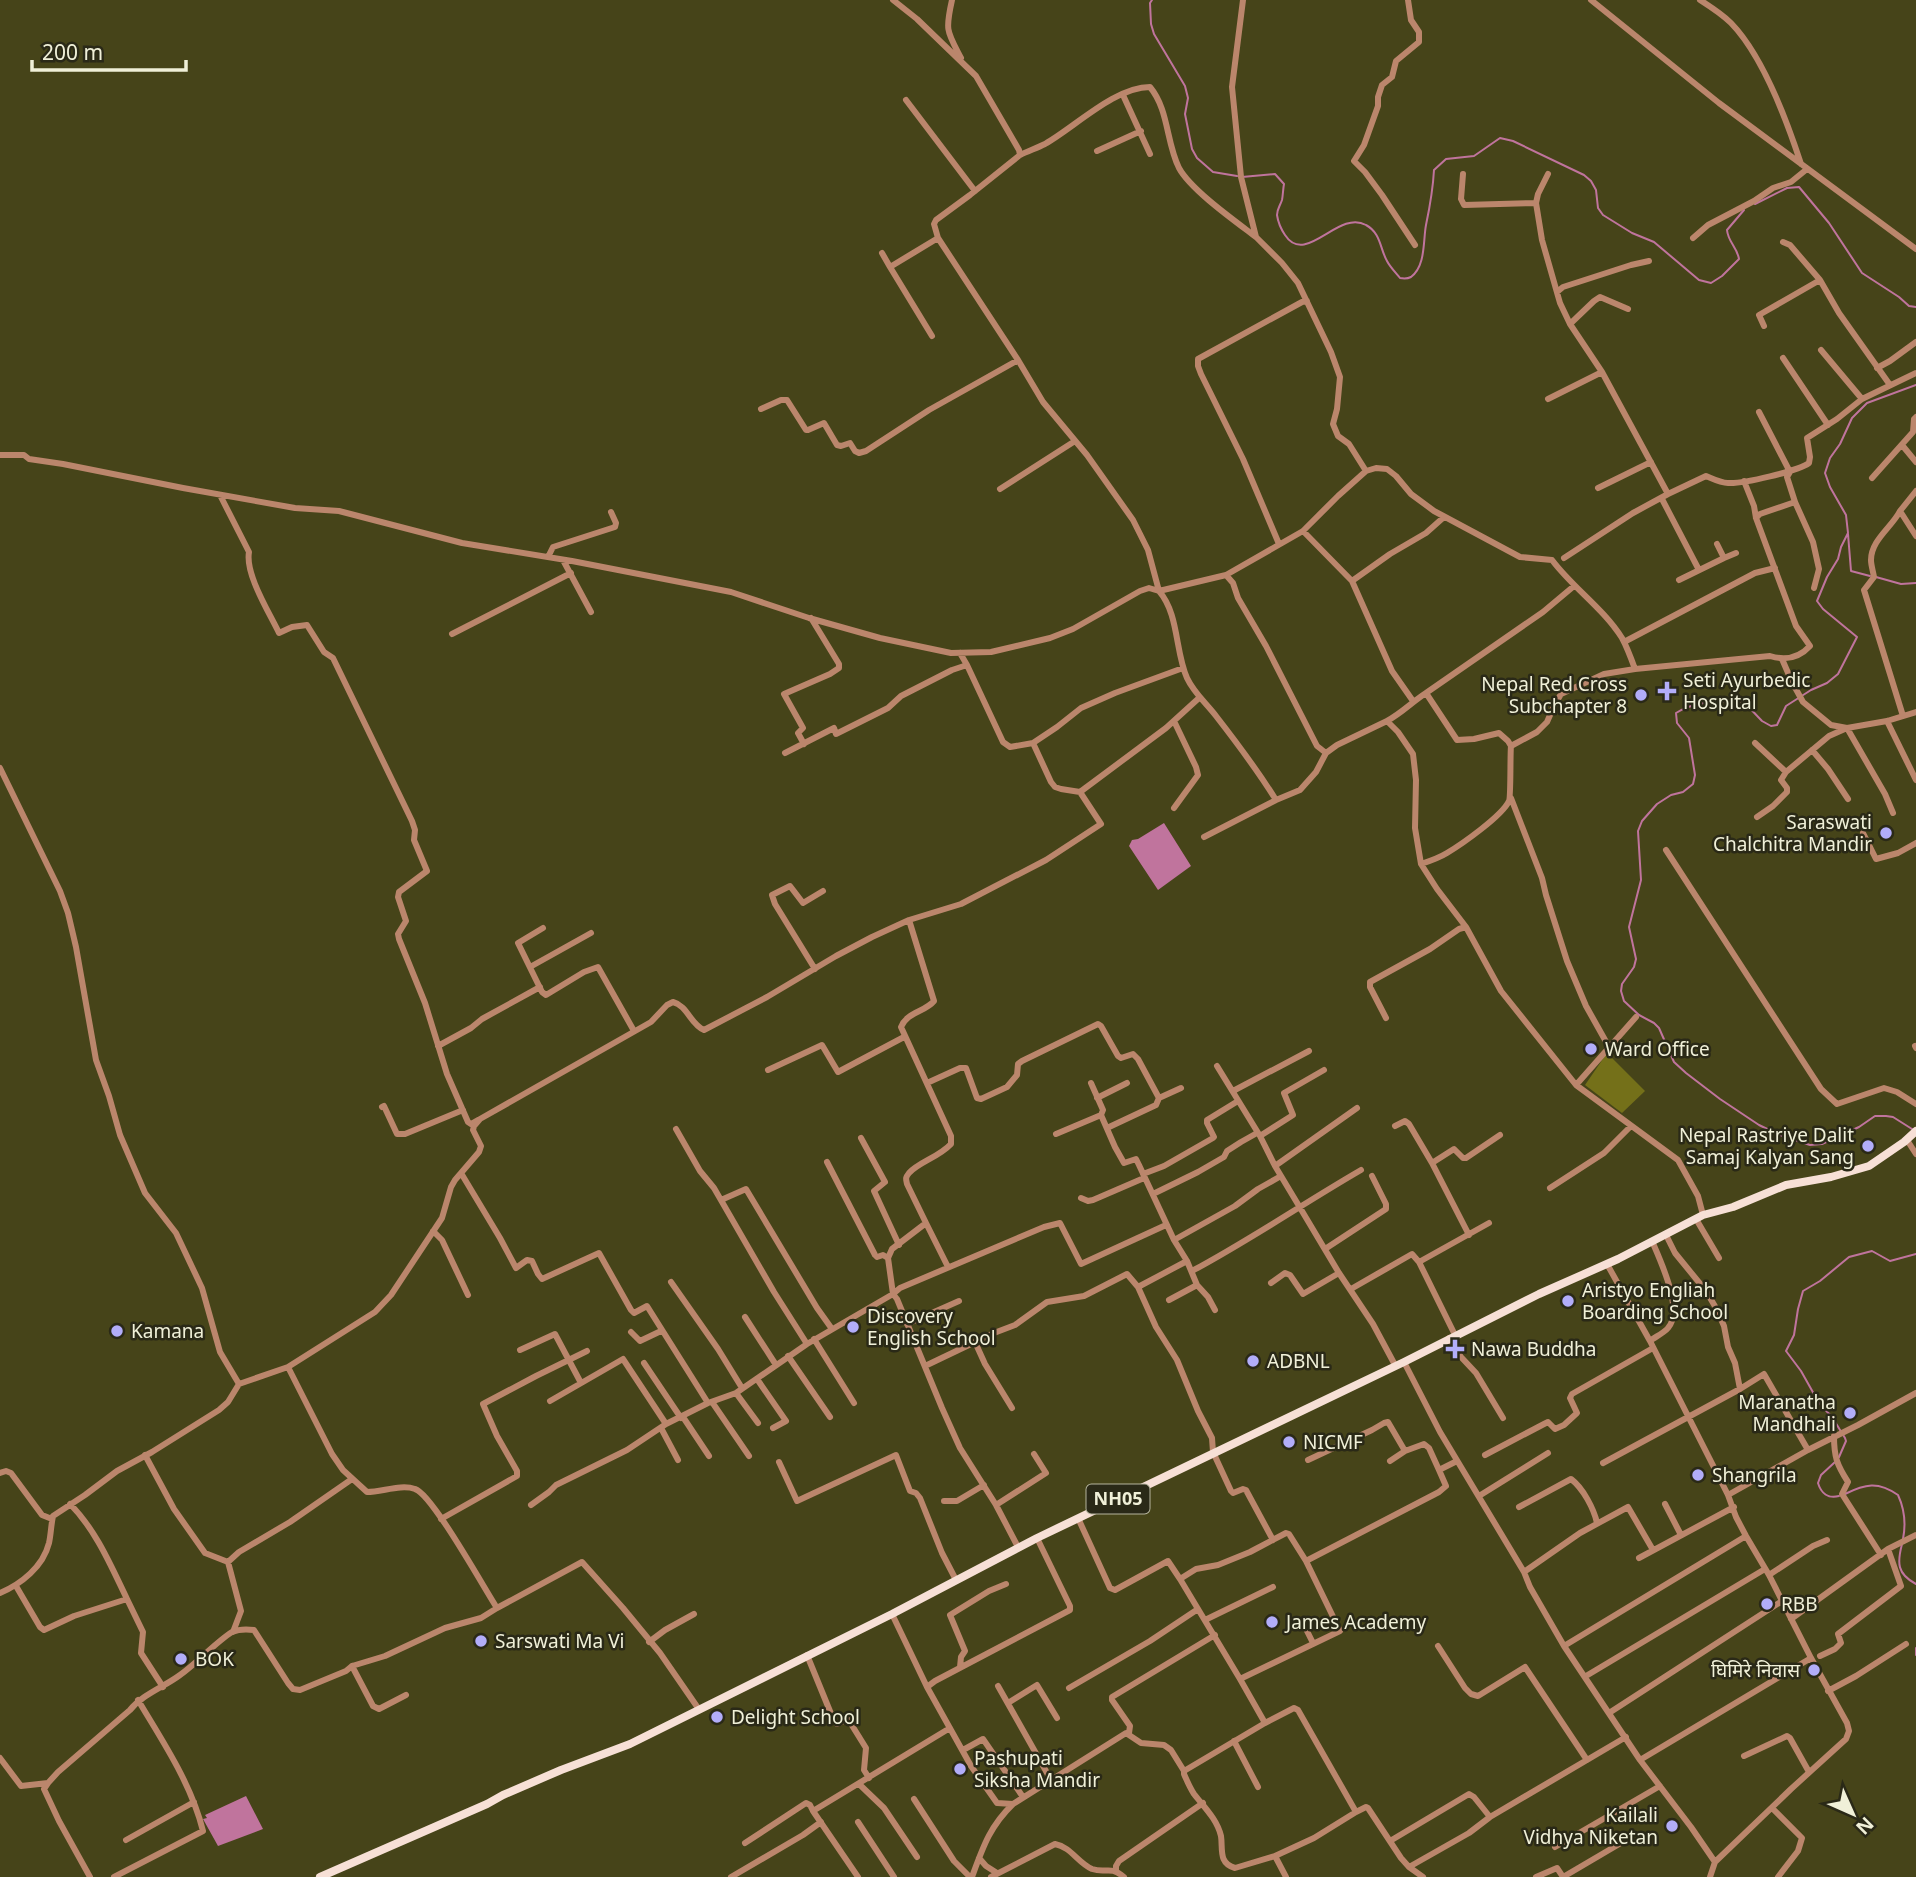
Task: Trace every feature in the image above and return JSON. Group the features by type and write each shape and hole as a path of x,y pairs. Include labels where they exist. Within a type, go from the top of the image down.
{"main road":[{"name":"NH05","path":"320,1877 561,1770 630,1744 892,1614 1018,1547 1700,1217 1786,1185 1831,1177 1869,1166 1916,1131"}],"street":[{"path":"893,0 917,19 976,76 1016,142 1020,155"},
{"path":"952,0 948,31 964,63"},
{"path":"1243,0 1232,87 1241,177 1256,237"},
{"path":"1408,0 1411,20 1419,32 1419,42 1396,61 1392,77 1382,85 1378,106 1364,145 1354,161 1382,195 1415,245"},
{"path":"1591,0 1719,103 1916,249"},
{"path":"1700,0 1732,24 1758,59 1804,167"},
{"path":"1276,800 1218,718 1199,698 1183,668 1170,613 1159,591 1148,550 1133,520 1087,455 1043,402 938,238 934,224 936,220 1020,155 1045,144 1100,106 1138,87 1150,87 1160,103 1180,169 1223,212 1256,237 1298,283 1340,377 1333,424 1366,471"},
{"path":"1123,95 1150,154"},
{"path":"906,100 975,191"},
{"path":"1097,151 1140,131"},
{"path":"1693,238 1708,225 1773,188 1791,182 1804,167"},
{"path":"1463,174 1461,199 1464,205 1536,203"},
{"path":"1548,174 1536,203 1542,240 1560,303 1570,324 1602,372 1651,462 1699,570"},
{"path":"890,267 938,238"},
{"path":"1783,242 1790,246 1820,280 1839,313 1890,385"},
{"path":"882,253 932,336"},
{"path":"1557,292 1563,287 1649,261"},
{"path":"1764,326 1759,315 1820,280"},
{"path":"1570,324 1600,297 1628,309"},
{"path":"1279,544 1201,374 1198,359 1307,301"},
{"path":"1877,368 1890,362 1916,342"},
{"path":"1821,350 1862,399"},
{"path":"1783,358 1828,425"},
{"path":"761,409 785,399 806,430 824,423 837,444 841,446 850,443 859,453 1018,360"},
{"path":"1548,399 1602,372"},
{"path":"0,455 24,455 29,459 295,508 339,511 462,543 730,592 880,638 951,653 991,652 1050,638 1073,629 1149,588 1159,591 1226,575 1303,531 1366,471 1376,468 1387,469 1396,475 1411,494 1434,512 1520,557 1554,563 1665,496 1706,476 1727,483 1802,468 1810,463 1811,457 1807,438 1862,399 1916,373"},
{"path":"1759,412 1790,471"},
{"path":"1872,478 1913,432 1916,417"},
{"path":"1000,489 1075,441"},
{"path":"1902,445 1916,463"},
{"path":"1598,488 1651,462"},
{"path":"1790,471 1787,477 1813,542 1819,569 1814,588"},
{"path":"1511,746 1537,732 1547,722 1561,694 1604,674 1635,668 1770,656 1782,659 1797,657 1810,646 1796,626 1744,481"},
{"path":"1903,716 1864,590 1874,577 1871,558 1881,534 1916,491"},
{"path":"220,495 249,552 248,560 253,578 279,633 292,627 307,625 324,652 333,658 412,821 414,840 428,872 399,892 398,897 406,921 398,934 425,1003 447,1074 471,1124 650,1022 673,1002 679,1003 694,1025 704,1030 872,937 909,920 961,904 1046,860 1101,824 1080,792"},
{"path":"1756,517 1795,502"},
{"path":"1900,511 1916,536"},
{"path":"548,557 553,547 615,527 617,523 611,512"},
{"path":"1352,581 1426,533 1444,517"},
{"path":"1303,531 1352,581 1392,671 1413,701"},
{"path":"1717,544 1724,558"},
{"path":"1679,580 1736,553"},
{"path":"563,560 591,612"},
{"path":"1554,563 1600,610 1624,642 1635,668"},
{"path":"1624,642 1755,573 1774,568"},
{"path":"452,634 571,573"},
{"path":"1226,575 1233,583 1238,598 1266,646 1317,747 1326,753"},
{"path":"1204,838 1300,790 1316,772 1326,753 1398,715 1413,701 1543,612 1574,586"},
{"path":"804,744 798,733 803,728 784,694 839,668 811,618"},
{"path":"960,653 1003,741 1010,747 1033,743 1082,708 1183,668"},
{"path":"1782,659 1803,702 1831,725 1847,728 1893,813"},
{"path":"785,753 834,728 836,734 888,708 901,696 967,665"},
{"path":"1426,693 1457,740 1499,733 1511,746 1511,799 1542,878 1567,961 1586,1006 1609,1047"},
{"path":"1033,743 1051,782 1061,789 1080,792 1174,721 1199,698"},
{"path":"1757,817 1787,792 1781,780 1786,772 1829,736 1847,728 1887,721 1916,712"},
{"path":"1398,715 1398,732"},
{"path":"1174,721 1198,775 1174,808"},
{"path":"1387,721 1413,754 1416,780 1415,828 1419,857 1437,889 1466,927 1507,1001 1576,1085 1678,1160 1698,1196 1700,1217 1719,1258"},
{"path":"1887,721 1916,780"},
{"path":"1755,743 1786,772"},
{"path":"1812,750 1847,799"},
{"path":"0,768 68,913 96,1060 120,1135 145,1193 176,1233 202,1288 220,1352 239,1384"},
{"path":"1422,864 1445,854 1476,833 1502,811 1511,799"},
{"path":"1863,834 1876,859 1898,853 1916,843"},
{"path":"1666,850 1821,1089 1837,1104 1884,1088 1897,1092 1916,1104"},
{"path":"815,969 772,895 790,886 803,902 823,891"},
{"path":"909,920 934,1001 904,1021 901,1027 951,1136 951,1144 944,1152 910,1172 906,1179 948,1267"},
{"path":"1386,1018 1370,988 1370,982 1466,927"},
{"path":"543,928 518,943 546,995 584,972 598,967 634,1031"},
{"path":"530,967 591,933"},
{"path":"438,1046 540,987"},
{"path":"1576,1085 1636,1017"},
{"path":"927,1083 966,1068 977,1098 981,1099 1007,1087 1017,1075 1018,1064 1022,1061 1098,1024 1118,1056 1121,1058 1133,1054 1138,1059 1159,1098"},
{"path":"768,1070 822,1045 838,1072 904,1037"},
{"path":"1233,1091 1309,1051"},
{"path":"1217,1066 1339,1273 1373,1324 1395,1366"},
{"path":"1153,1194 1198,1172 1224,1157 1227,1151 1241,1142 1293,1115 1284,1093 1324,1070"},
{"path":"1091,1083 1115,1147 1124,1163 1136,1159 1166,1225 1188,1261 1197,1285 1215,1310"},
{"path":"1097,1098 1128,1083"},
{"path":"1107,1128 1156,1105 1159,1098 1181,1088"},
{"path":"1081,1198 1093,1200 1164,1166 1213,1138 1207,1120 1238,1101"},
{"path":"382,1107 384,1106 397,1134 405,1134 463,1111"},
{"path":"1275,1166 1357,1108"},
{"path":"1056,1134 1101,1115"},
{"path":"0,1593 16,1586 40,1563 48,1546 53,1516 117,1471 219,1410 228,1402 239,1384 288,1367 375,1312 391,1295 442,1218 451,1187 479,1152 481,1146 473,1130 480,1119"},
{"path":"1395,1126 1407,1121 1469,1234"},
{"path":"1550,1188 1604,1153 1631,1126"},
{"path":"676,1129 807,1343"},
{"path":"1432,1163 1454,1149 1466,1158 1500,1135"},
{"path":"861,1138 885,1182 874,1191 899,1245"},
{"path":"1906,1140 1916,1154"},
{"path":"827,1162 875,1255 888,1258"},
{"path":"1192,1271 1361,1170"},
{"path":"461,1173 516,1268 527,1260 531,1261 542,1279 599,1252 631,1310 634,1313 647,1306 749,1456"},
{"path":"1174,1240 1281,1176"},
{"path":"1325,1249 1386,1209 1387,1204 1372,1177"},
{"path":"721,1200 746,1189 832,1329"},
{"path":"926,1223 892,1249 888,1258 893,1294 961,1448 996,1504 1018,1547"},
{"path":"531,1505 556,1485 627,1450 663,1426 710,1402 739,1391 807,1343 901,1287 1055,1223 1060,1223 1081,1264 1166,1225"},
{"path":"1419,1262 1489,1223"},
{"path":"433,1231 442,1240 468,1295"},
{"path":"1666,1235 1675,1253 1706,1291 1716,1308 1735,1363 1740,1389"},
{"path":"1650,1340 1670,1327 1674,1315 1666,1275 1652,1241"},
{"path":"1351,1289 1412,1254 1419,1262 1461,1357 1476,1373 1503,1418"},
{"path":"1138,1287 1188,1261"},
{"path":"1607,1264 1650,1340 1734,1507 1736,1517 1849,1731 1846,1739 1715,1862 1710,1877"},
{"path":"1271,1283 1285,1273 1290,1275 1303,1293 1339,1273"},
{"path":"925,1366 994,1332 1015,1325 1046,1302 1084,1296 1127,1274 1138,1287 1156,1327 1177,1360 1198,1411 1213,1438 1213,1452 1231,1491 1233,1493 1246,1490 1273,1540"},
{"path":"671,1282 718,1349 758,1423"},
{"path":"1169,1300 1197,1285"},
{"path":"908,1324 959,1301"},
{"path":"745,1317 776,1365"},
{"path":"631,1332 640,1341 662,1331"},
{"path":"520,1350 555,1334 581,1383"},
{"path":"814,1339 854,1404"},
{"path":"975,1342 1012,1408"},
{"path":"1485,1455 1548,1422 1555,1429 1563,1425 1577,1413 1570,1398 1572,1394 1653,1348"},
{"path":"441,1519 517,1476 517,1471 482,1405 587,1350"},
{"path":"788,1356 830,1417"},
{"path":"550,1401 623,1359 663,1426 678,1460"},
{"path":"1404,1362 1440,1432 1524,1572 1564,1646 1640,1760 1715,1862"},
{"path":"644,1363 709,1456"},
{"path":"288,1367 332,1454 352,1479 367,1492 406,1487 423,1493 497,1608"},
{"path":"1603,1463 1765,1374 1808,1450"},
{"path":"757,1379 786,1421 773,1428"},
{"path":"1728,1495 1916,1393"},
{"path":"1308,1461 1388,1422 1405,1451"},
{"path":"1835,1436 1837,1465 1849,1482 1842,1494 1881,1555"},
{"path":"1306,1561 1446,1486 1429,1448 1424,1444 1405,1451 1390,1461"},
{"path":"1479,1496 1549,1452"},
{"path":"996,1504 1046,1473 1034,1454"},
{"path":"145,1455 174,1509 205,1553 228,1562"},
{"path":"779,1462 797,1501 896,1455 910,1491 916,1493 919,1498 956,1580"},
{"path":"1439,1470 1457,1461"},
{"path":"0,1473 11,1473 33,1505 42,1515 52,1520"},
{"path":"228,1562 239,1552 290,1522 352,1479"},
{"path":"1519,1507 1571,1479 1595,1514 1597,1523"},
{"path":"944,1501 952,1503 962,1499 984,1485"},
{"path":"70,1504 99,1542 143,1632 141,1653 163,1687"},
{"path":"1665,1504 1682,1535"},
{"path":"1524,1572 1597,1523 1628,1507 1653,1550"},
{"path":"1640,1558 1734,1507"},
{"path":"1078,1518 1110,1588 1115,1590 1168,1561 1215,1635 1265,1723"},
{"path":"1180,1579 1196,1569 1218,1565 1286,1533 1306,1561 1340,1631 1240,1679"},
{"path":"1791,1619 1888,1549 1916,1535"},
{"path":"1564,1646 1746,1536"},
{"path":"927,1686 1070,1610 1037,1538"},
{"path":"1586,1676 1827,1540"},
{"path":"1820,1656 1841,1643 1838,1634 1901,1586 1888,1549"},
{"path":"228,1562 241,1611 233,1632"},
{"path":"90,1877 44,1789 58,1772 138,1700 182,1674 233,1632 254,1630 293,1689 300,1690 385,1656 444,1628 481,1618 582,1562 660,1653 698,1708"},
{"path":"960,1667 965,1651 950,1615 989,1591 1006,1584"},
{"path":"16,1586 40,1628 44,1630 74,1616 127,1599"},
{"path":"1205,1620 1273,1587"},
{"path":"1609,1713 1782,1601"},
{"path":"1069,1688 1150,1641 1198,1609"},
{"path":"649,1642 694,1614"},
{"path":"892,1614 962,1750 997,1804 999,1818"},
{"path":"1304,1625 1313,1643"},
{"path":"1129,1734 1130,1726 1112,1697 1215,1635"},
{"path":"1828,1690 1906,1644"},
{"path":"1438,1646 1465,1688 1478,1696 1525,1667 1587,1759"},
{"path":"807,1655 834,1721 837,1724 848,1719 866,1748 864,1770 869,1778"},
{"path":"1640,1760 1811,1658"},
{"path":"352,1667 373,1706 379,1709 406,1695"},
{"path":"1008,1703 1037,1685 1057,1718"},
{"path":"998,1686 1051,1780"},
{"path":"114,1877 203,1831 183,1777 138,1700"},
{"path":"1184,1771 1294,1708 1298,1710 1356,1812"},
{"path":"814,1811 950,1728"},
{"path":"914,1799 954,1861 971,1877 985,1841 999,1818 1013,1804 1126,1733 1141,1743 1164,1745 1171,1750 1190,1787 1215,1821 1221,1837 1220,1852 1229,1866 1235,1868 1275,1856 1314,1838 1366,1807 1409,1867 1423,1877"},
{"path":"1744,1756 1787,1736 1809,1773"},
{"path":"1409,1867 1626,1737"},
{"path":"962,1750 982,1739 1023,1797"},
{"path":"1234,1741 1258,1787"},
{"path":"0,1758 21,1786 48,1783"},
{"path":"859,1783 884,1808 917,1857"},
{"path":"1555,1847 1660,1786"},
{"path":"1390,1841 1469,1794 1490,1817"},
{"path":"126,1840 194,1802"},
{"path":"745,1843 806,1803 810,1805 858,1877"},
{"path":"1116,1870 1119,1861 1203,1803"},
{"path":"997,1804 1013,1804"},
{"path":"1772,1808 1802,1838 1798,1851 1778,1877"},
{"path":"731,1877 821,1822"},
{"path":"858,1822 894,1877"},
{"path":"1536,1877 1557,1868 1563,1877 1626,1840"},
{"path":"979,1857 994,1875 1055,1844 1064,1846 1089,1868 1116,1870 1124,1877"},
{"path":"1275,1856 1286,1877"}],"shaded area":[{"path":"1164,823 1191,866 1158,890 1129,846 1132,840"},
{"path":"1607,1053 1645,1091 1622,1113 1585,1085"},
{"path":"246,1796 263,1829 218,1846 203,1819 207,1818 205,1815"}],"waterway":[{"path":"1152,0 1151,24 1154,34 1185,86 1188,98 1185,114 1192,149 1197,158 1213,172 1237,176"},
{"path":"1242,177 1275,174 1284,184 1277,215 1284,233 1293,243 1303,245 1312,242 1344,224 1355,222 1366,225 1377,237 1390,265 1400,278 1405,279 1416,272 1422,260 1434,170 1446,159 1474,156 1500,138 1513,141 1584,175 1596,190 1598,208 1603,215 1632,233 1654,242 1699,280 1711,283 1739,259 1727,230 1744,210"},
{"path":"1755,204 1787,188 1799,187 1829,223 1862,273 1909,306 1916,307"},
{"path":"1912,1129 1893,1117 1875,1116 1859,1127 1822,1144 1810,1145 1782,1136 1759,1125 1686,1073 1674,1062 1659,1028 1624,1001 1621,991 1636,959 1629,927 1641,880 1638,831 1642,821 1657,804 1671,795 1683,792 1693,784 1695,775 1689,738 1677,723 1676,713 1700,704 1743,701 1762,721 1771,726 1777,725 1786,706 1838,674 1857,637 1817,601 1848,533 1846,515 1825,473 1830,458 1852,418 1867,403 1916,385"},
{"path":"1848,534 1851,571 1870,576"},
{"path":"1876,577 1901,584 1916,583"},
{"path":"1839,1457 1845,1438 1786,1351 1794,1335 1803,1291 1849,1257 1872,1251 1890,1261 1916,1254"},
{"path":"1835,1462 1821,1475 1818,1483 1826,1494 1839,1496"},
{"path":"1845,1494 1859,1488 1878,1486 1898,1495 1904,1516 1903,1539"},
{"path":"1902,1544 1900,1567 1905,1576 1916,1584"},
{"path":"1916,1648 1916,1655"}],"place":[{"name":"Seti Ayurbedic Hospital","path":"1667,691"},
{"name":"Nepal Red Cross Subchapter 8","path":"1641,695"},
{"name":"Saraswati Chalchitra Mandir","path":"1886,833"},
{"name":"Ward Office","path":"1591,1049"},
{"name":"Nepal Rastriye Dalit Samaj Kalyan Sang","path":"1868,1146"},
{"name":"Aristyo Engliah Boarding School","path":"1568,1301"},
{"name":"Discovery English School","path":"853,1327"},
{"name":"Kamana","path":"117,1331"},
{"name":"Nawa Buddha","path":"1455,1349"},
{"name":"ADBNL","path":"1253,1361"},
{"name":"Maranatha Mandhali","path":"1850,1413"},
{"name":"NICMF","path":"1289,1442"},
{"name":"Shangrila","path":"1698,1475"},
{"name":"RBB","path":"1767,1604"},
{"name":"James Academy","path":"1272,1622"},
{"name":"Sarswati Ma Vi","path":"481,1641"},
{"name":"BOK","path":"181,1659"},
{"name":"घिमिरे निवास","path":"1814,1670"},
{"name":"Delight School","path":"717,1717"},
{"name":"Pashupati Siksha Mandir","path":"960,1769"},
{"name":"Kailali Vidhya Niketan","path":"1672,1826"}]}
